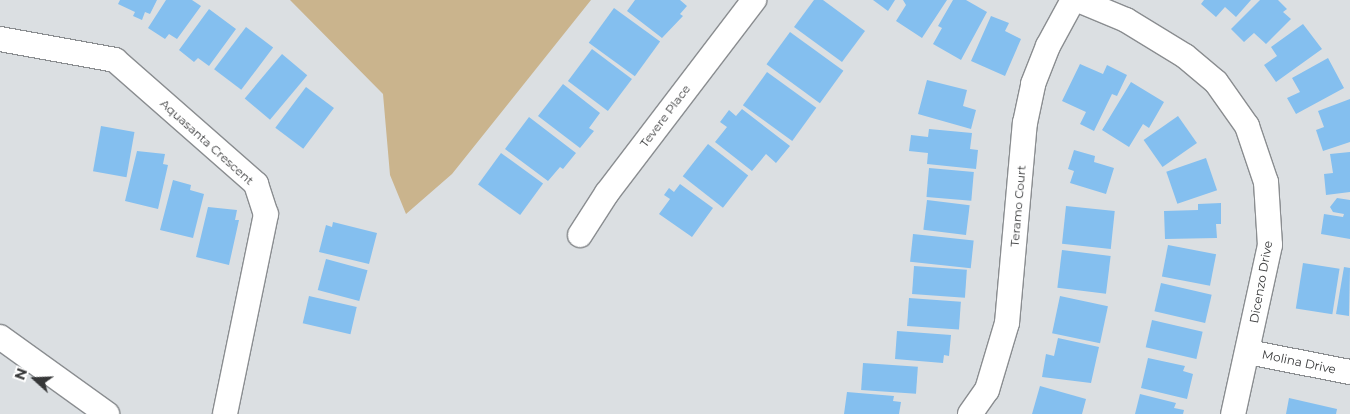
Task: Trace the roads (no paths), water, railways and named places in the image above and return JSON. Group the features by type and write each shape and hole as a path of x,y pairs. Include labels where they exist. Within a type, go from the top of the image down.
{"street":[{"name":"Tevere Place","path":"580,235 613,185 754,0"},
{"name":"Teramo Court","path":"970,414 987,390 1007,323 1025,124 1033,84 1048,46 1073,0"},
{"name":"Dicenzo Drive","path":"1078,0 1126,20 1186,56 1216,82 1247,126 1266,182 1270,245 1248,352 1232,414"},
{"name":"Aquasanta Crescent","path":"0,39 115,60 256,184 266,214 225,414"},
{"path":"0,337 107,414"},
{"name":"Molina Drive","path":"1248,352 1350,372"}]}
